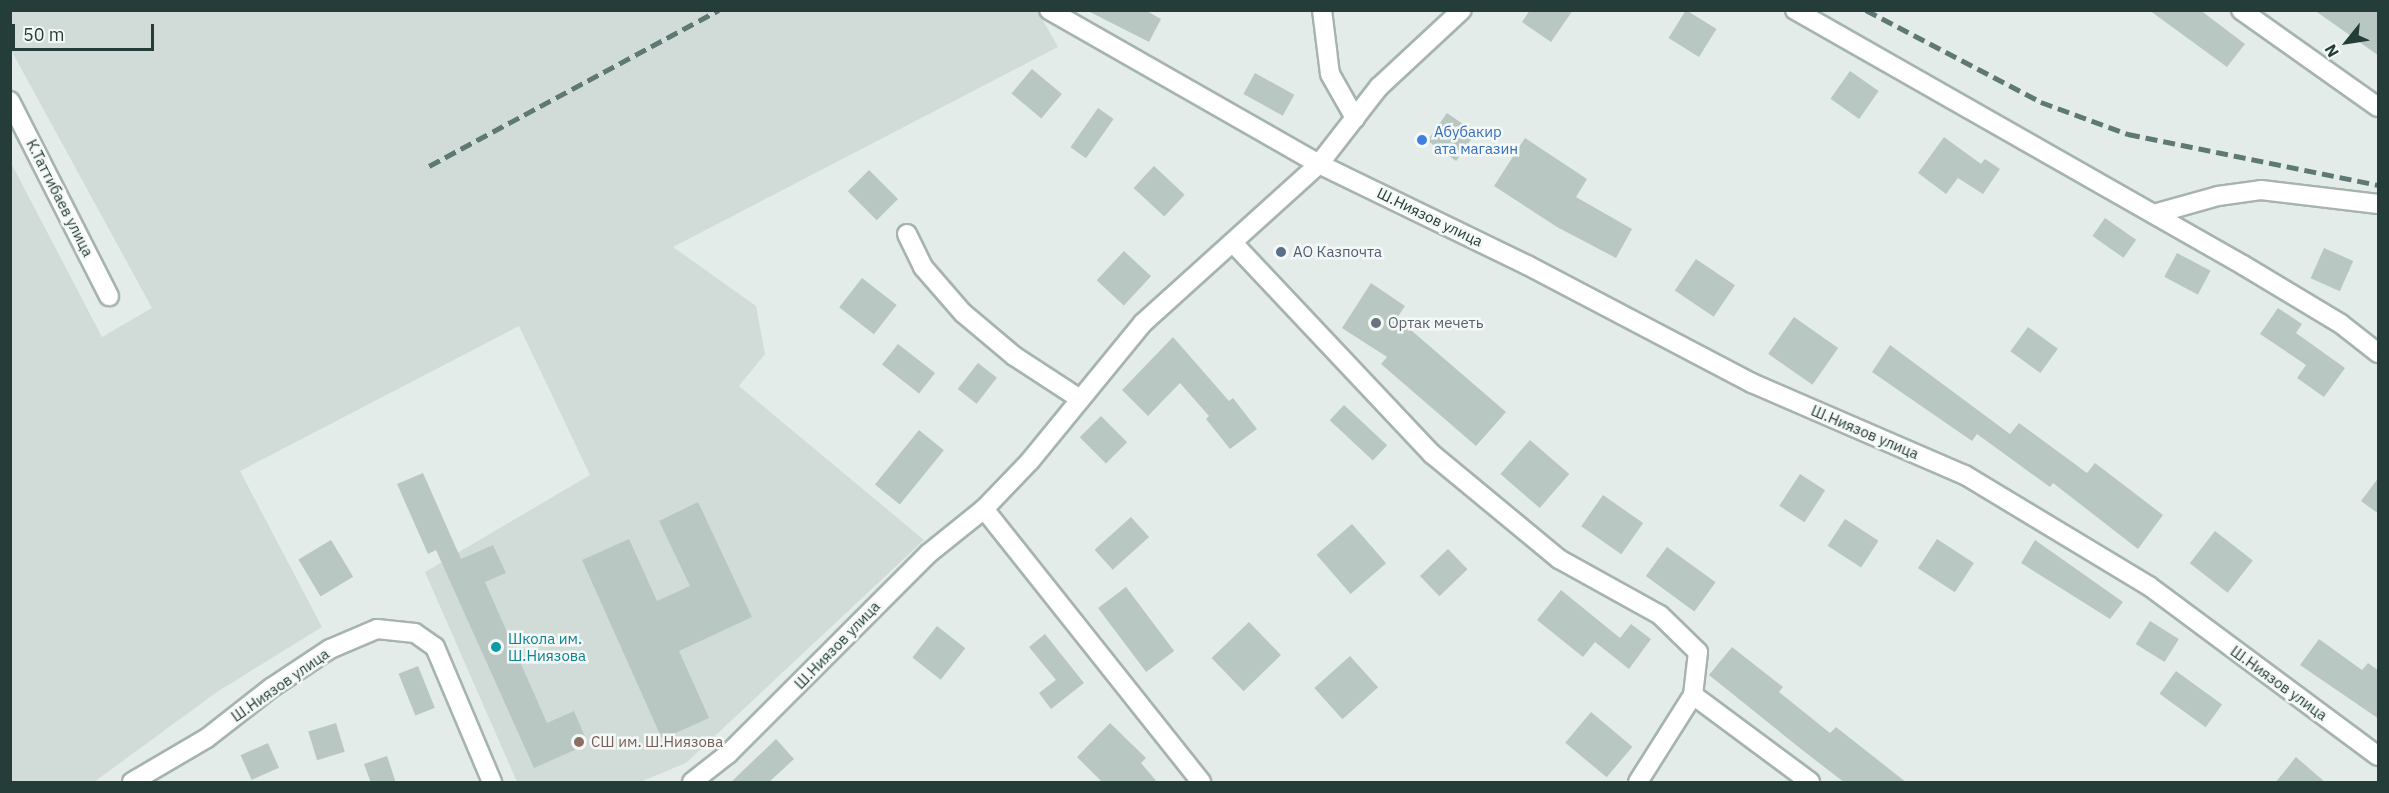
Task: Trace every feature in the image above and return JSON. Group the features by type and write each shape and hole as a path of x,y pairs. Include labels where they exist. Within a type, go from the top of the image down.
{"street":[{"name":"Ш.Ниязов улица","path":"1049,10 1319,164 1527,265 1752,383 1965,475 2149,586 2379,756"},
{"path":"1322,10 1330,74 1355,118"},
{"name":"Ш.Ниязов улица","path":"692,783 728,754 928,554 984,509 1030,461 1143,323 1234,244 1319,164 1379,87 1462,10"},
{"path":"1795,10 2154,214 2341,324 2379,353"},
{"path":"2241,10 2379,107"},
{"name":"К.Таттибаев улица","path":"10,101 109,296"},
{"path":"2154,214 2218,196 2261,190 2379,204"},
{"path":"907,234 923,267 963,313 1014,356 1080,399"},
{"path":"1234,244 1432,454 1559,559 1660,615 1698,652 1694,695 1638,783"},
{"path":"984,509 1201,783"},
{"name":"Ш.Ниязов улица","path":"132,783 207,738 271,688 330,650 377,629 415,633 435,647 492,783"},
{"path":"1694,695 1810,783"}],"shaded area":[{"path":"1037,10 1058,47 673,247 756,306 765,354 739,386 924,540 686,763 640,782 517,782 425,572 590,475 519,326 240,471 322,627 217,692 94,782 11,782 10,161 102,337 152,308 11,50 11,11"}],"building":[{"path":"1086,10 1145,10 1161,19 1149,42"},
{"path":"1530,10 1573,10 1551,42 1522,22"},
{"path":"1686,10 1717,29 1699,57 1669,38"},
{"path":"2149,10 2200,10 2245,44 2227,67"},
{"path":"2314,10 2379,10 2379,56 2341,29"},
{"path":"1032,69 1062,94 1041,119 1011,94"},
{"path":"1850,71 1879,91 1859,119 1830,99"},
{"path":"1255,73 1294,95 1283,116 1243,94"},
{"path":"1098,108 1114,119 1086,158 1070,147"},
{"path":"1447,113 1476,133 1456,161 1427,141"},
{"path":"1944,137 1981,164 1985,159 2000,169 1983,194 1958,178 1946,194 1918,173"},
{"path":"1525,138 1587,179 1576,197 1632,229 1616,258 1557,227 1494,186"},
{"path":"1154,166 1185,195 1164,217 1134,188"},
{"path":"869,170 898,199 877,220 848,191"},
{"path":"2105,218 2136,240 2124,258 2092,236"},
{"path":"2324,248 2353,261 2340,291 2311,278"},
{"path":"1124,251 1151,276 1124,305 1097,280"},
{"path":"2177,253 2211,271 2198,295 2164,277"},
{"path":"1696,259 1735,285 1714,317 1675,291"},
{"path":"862,278 897,305 874,334 839,307"},
{"path":"1371,283 1405,306 1397,318 1506,412 1476,446 1381,364 1387,357 1342,328"},
{"path":"2278,308 2302,324 2296,333 2345,368 2324,397 2297,378 2306,365 2260,334"},
{"path":"1794,317 1838,348 1812,385 1768,354"},
{"path":"2028,327 2058,349 2040,373 2010,351"},
{"path":"1173,337 1229,401 1233,398 1257,429 1230,449 1206,419 1209,416 1180,383 1148,416 1122,390"},
{"path":"898,344 935,373 919,393 882,364"},
{"path":"1890,345 2010,434 2019,423 2087,473 2095,463 2163,515 2138,549 2053,483 2050,487 1977,434 1972,441 1872,372"},
{"path":"978,363 997,378 977,404 958,389"},
{"path":"1344,405 1387,445 1373,461 1330,420"},
{"path":"1101,416 1127,442 1106,463 1080,437"},
{"path":"919,430 944,450 900,505 875,484"},
{"path":"1530,440 1569,474 1540,508 1500,474"},
{"name":"Школа им. Ш.Ниязова","path":"423,473 461,559 493,545 506,573 485,582 547,723 574,711 588,744 534,768 436,550 428,554 397,484"},
{"path":"1800,474 1825,490 1804,522 1779,506"},
{"path":"2379,477 2379,514 2361,501"},
{"path":"1603,495 1643,523 1621,554 1581,526"},
{"path":"698,502 752,617 679,651 709,718 662,739 582,560 629,539 657,601 690,586 659,521"},
{"path":"1131,517 1149,537 1113,570 1095,550"},
{"path":"1845,519 1879,541 1861,568 1828,546"},
{"path":"1352,524 1386,563 1351,594 1317,555"},
{"path":"2215,531 2253,561 2228,593 2190,563"},
{"path":"1937,539 1974,563 1955,592 1918,568"},
{"path":"331,540 353,577 321,596 298,560"},
{"path":"2035,540 2123,602 2110,619 2021,563"},
{"path":"1667,547 1716,582 1694,611 1646,576"},
{"path":"1448,549 1467,569 1439,596 1420,576"},
{"path":"1126,587 1174,651 1146,672 1098,608"},
{"path":"1561,590 1620,638 1631,624 1651,639 1629,669 1595,642 1583,657 1537,620"},
{"path":"2150,621 2179,639 2165,662 2136,644"},
{"path":"1249,622 1281,655 1244,691 1212,658"},
{"path":"937,626 965,648 941,680 912,658"},
{"path":"1045,634 1084,683 1051,709 1039,693 1056,680 1029,647"},
{"path":"2319,639 2362,670 2368,663 2379,671 2379,719 2300,665"},
{"path":"1732,647 1783,687 1779,692 1830,733 1836,727 1907,783 1845,783 1801,749 1709,675"},
{"path":"1350,656 1378,687 1342,719 1314,688"},
{"path":"418,666 435,708 415,716 399,674"},
{"path":"2176,671 2222,705 2206,727 2160,694"},
{"path":"1591,712 1632,747 1607,777 1565,743"},
{"path":"336,723 345,752 317,760 308,731"},
{"path":"1110,723 1146,758 1141,763 1158,783 1103,783 1077,757"},
{"path":"776,739 794,759 768,783 730,783"},
{"path":"268,743 279,768 252,780 241,755"},
{"path":"387,756 396,783 371,783 364,764"},
{"path":"2296,757 2326,783 2275,783"}],"railway":[{"path":"429,166 719,10"},
{"path":"1866,10 2041,102 2128,134 2378,185"}],"place":[{"name":"Абубакир ата магазин","path":"1422,140"},
{"name":"АО Казпочта","path":"1281,252"},
{"name":"Ортак мечеть","path":"1376,323"},
{"name":"Школа им. Ш.Ниязова","path":"496,647"},
{"name":"СШ им. Ш.Ниязова","path":"579,742"}]}
